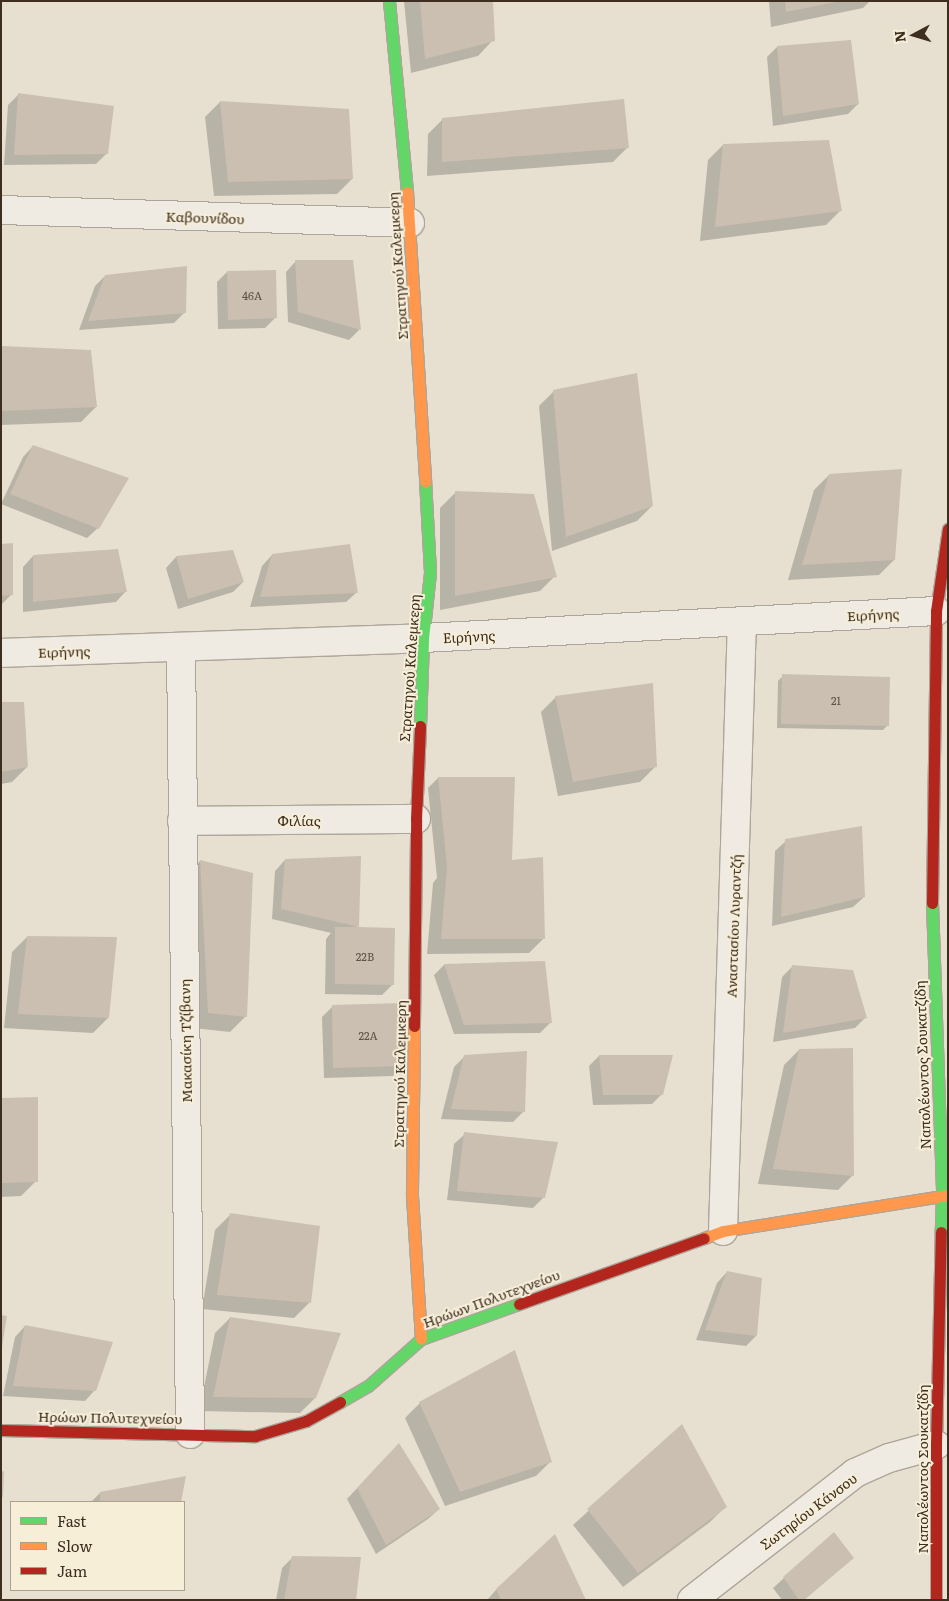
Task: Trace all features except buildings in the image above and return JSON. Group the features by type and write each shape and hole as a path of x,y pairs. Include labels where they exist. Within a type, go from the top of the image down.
{"street":[{"name":"Στρατηγού Καλεμκερη","path":"389,1 410,223 430,572 423,638 416,819 412,1196 421,1339"},
{"name":"Καβουνίδου","path":"1,210 410,223"},
{"name":"Ναπολέωντος Σουκατζίδη","path":"936,1600 936,1445 945,1195 936,611 948,529"},
{"name":"Ειρήνης","path":"1,653 423,638 936,611"},
{"name":"Αναστασίου Λυραντζή","path":"723,1231 742,621"},
{"name":"Μακασίκη Τζίβανη","path":"181,647 190,1434"},
{"name":"Φιλίας","path":"182,821 416,819"},
{"name":"Ηρώων Πολυτεχνείου","path":"1,1430 255,1436 306,1421 368,1386 421,1339 723,1231 945,1195"},
{"name":"Σωτηρίου Κάνσου","path":"692,1600 855,1473 889,1458 936,1445"}],"traffic: fast":[{"path":"389,1 407,192"},
{"path":"420,726 423,638 430,572 425,481"},
{"path":"932,903 942,1195 941,1232"},
{"path":"340,1402 368,1386 421,1339 519,1304"}],"traffic: slow":[{"path":"407,192 425,481"},
{"path":"414,1026 412,1196 421,1339"},
{"path":"704,1238 723,1231 948,1195"}],"traffic: jam":[{"path":"932,903 936,611 948,529"},
{"path":"414,1026 416,819 420,726"},
{"path":"936,1600 936,1445 941,1232"},
{"path":"519,1304 704,1238"},
{"path":"1,1430 255,1436 306,1421 340,1402"}]}
